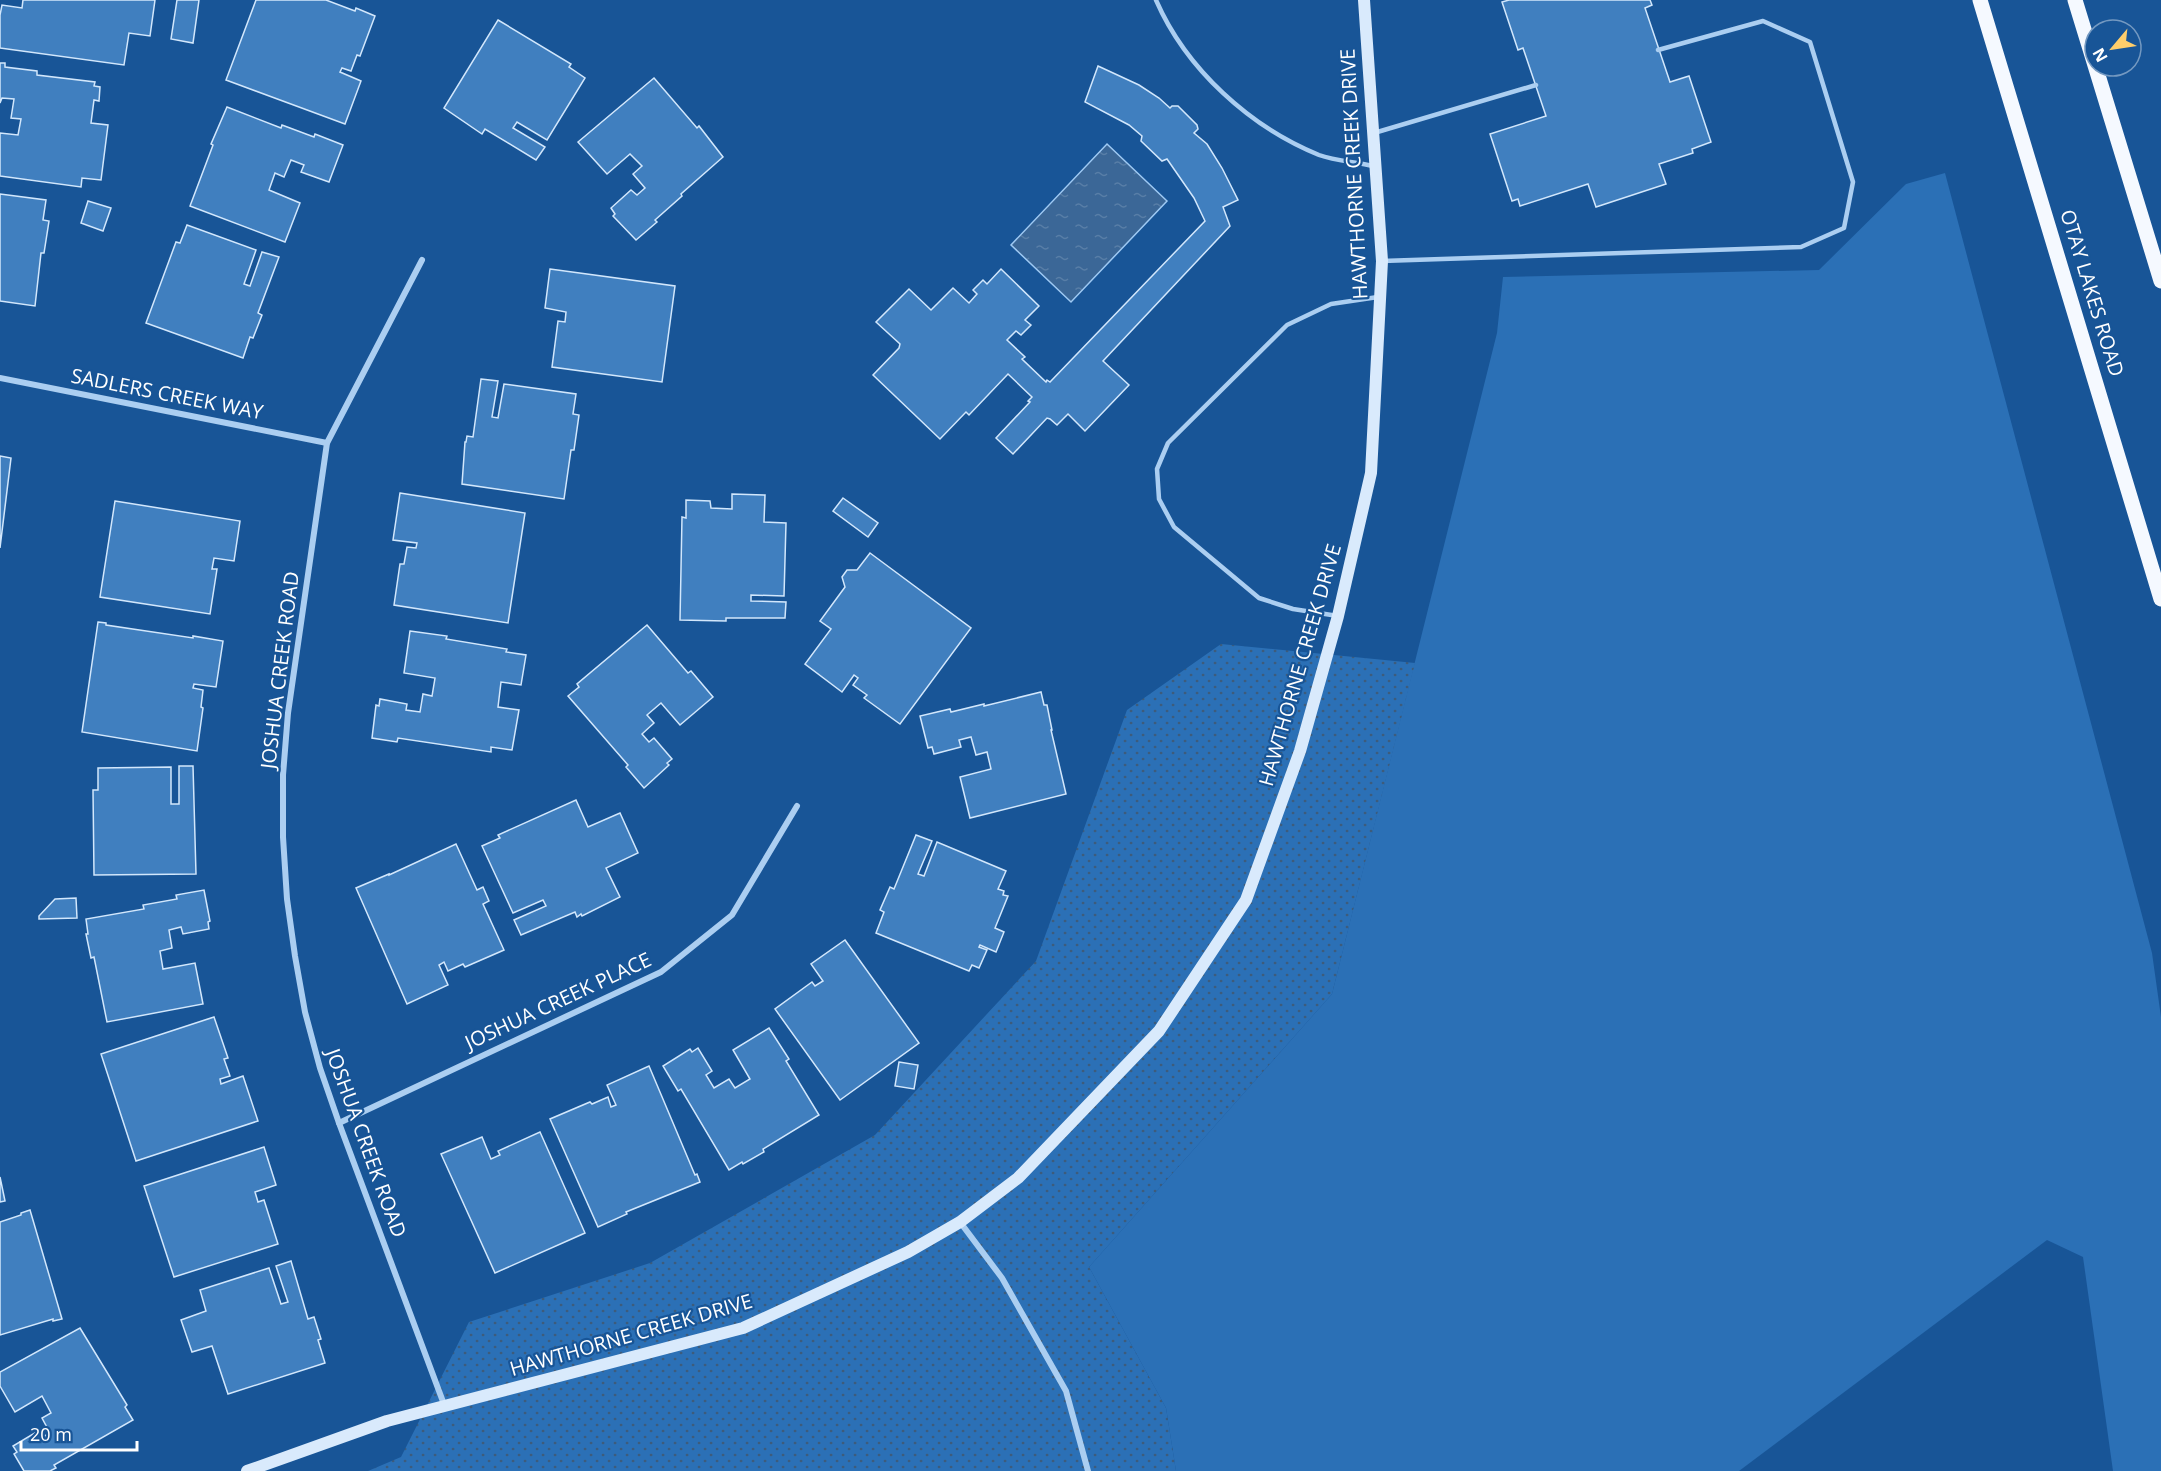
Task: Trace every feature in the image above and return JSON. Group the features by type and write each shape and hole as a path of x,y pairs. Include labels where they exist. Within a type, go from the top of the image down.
{"main road":[{"name":"OTAY LAKES ROAD","path":"1980,0 2161,599"},
{"path":"2075,0 2161,281"}],"street":[{"name":"HAWTHORNE CREEK DRIVE","path":"247,1471 387,1421 743,1328 908,1252 960,1222 1018,1178 1159,1031 1246,900 1300,751 1338,616 1371,473 1382,261 1364,0"},
{"name":"JOSHUA CREEK ROAD","path":"422,260 327,443 288,713 283,775 283,837 286,899 303,1001 320,1068 445,1407"},
{"name":"SADLERS CREEK WAY","path":"0,378 327,443"},
{"name":"JOSHUA CREEK PLACE","path":"339,1122 661,972 732,915 797,806"},
{"path":"960,1222 1002,1278 1066,1391 1088,1471"}],"lane":[{"path":"1156,0 1166,22 1191,60 1223,92 1257,120 1289,141 1322,156 1376,166"},
{"path":"1382,261 1801,248 1844,228 1853,182 1810,42 1763,21 1658,50"},
{"path":"1374,133 1536,86"},
{"path":"1338,616 1293,609 1259,598 1174,527 1159,499 1157,468 1168,443 1287,324 1331,304 1381,297"}],"shaded area":[{"path":"1945,173 2152,953 2161,1017 2161,1471 2113,1471 2083,1257 2047,1240 1739,1471 1176,1471 1166,1408 1089,1267 1332,994 1497,333 1503,277 1819,270 1906,184"},
{"path":"1221,644 1415,663 1332,994 1089,1267 1166,1408 1176,1471 368,1471 401,1457 469,1322 650,1263 875,1135 1036,961 1127,710"}],"water":[{"path":"1107,144 1167,201 1071,302 1011,245"}],"building":[{"path":"23,0 155,0 150,36 129,33 124,65 0,48 2,5 22,8"},
{"path":"177,0 199,0 193,43 171,39"},
{"path":"256,0 326,0 375,16 360,56 357,55 351,71 342,68 340,72 361,81 345,124 226,80"},
{"path":"1509,0 1650,0 1652,5 1645,8 1670,82 1689,76 1711,142 1692,149 1693,153 1659,164 1666,184 1596,207 1588,184 1520,206 1518,199 1512,201 1490,134 1546,116 1523,48 1518,50 1502,2"},
{"path":"498,20 571,64 569,67 585,78 547,140 517,122 513,128 545,147 536,160 485,129 482,134 444,108"},
{"path":"0,63 5,63 5,67 37,71 37,75 95,82 94,86 100,87 99,101 94,100 91,123 108,125 101,180 82,178 81,187 0,176 0,133 18,135 21,119 11,118 14,99 2,98 0,103"},
{"path":"1098,66 1139,85 1170,108 1178,106 1197,125 1198,129 1194,133 1207,144 1238,200 1223,207 1230,226 1103,361 1129,385 1085,431 1068,414 1057,425 1047,418 1013,454 996,438 1032,397 1008,374 969,415 966,412 940,439 873,375 899,348 900,344 876,322 909,289 931,310 953,288 969,303 977,294 973,290 983,280 987,284 1001,269 1039,306 1025,320 1031,325 1021,335 1016,331 1007,340 1025,357 1022,359 1046,382 1047,380 1050,382 1205,221 1194,198 1167,159 1162,161 1141,141 1142,136 1129,125 1085,102"},
{"path":"654,78 697,128 699,126 723,157 681,194 682,196 655,220 657,222 636,240 613,216 615,214 611,208 631,190 637,195 645,188 633,174 642,166 630,154 607,174 578,142"},
{"path":"227,107 281,128 282,125 314,137 315,134 343,145 329,182 301,172 304,165 291,160 284,177 275,173 269,190 300,203 285,242 190,206 213,145 211,144"},
{"path":"0,194 46,200 43,220 49,221 44,253 41,253 35,306 0,301"},
{"path":"88,201 111,208 103,231 81,223"},
{"path":"187,225 256,250 244,284 250,286 262,252 279,257 258,313 262,315 253,338 250,337 243,358 146,323 176,242 180,243"},
{"path":"550,269 675,286 662,382 552,367 558,321 565,322 566,312 545,308"},
{"path":"481,379 498,381 492,417 498,418 504,384 576,394 573,414 579,415 564,499 462,484 465,442 467,436 473,437"},
{"path":"0,456 11,458 0,548"},
{"path":"400,493 525,513 508,623 394,605 400,564 404,564 407,547 416,548 417,543 393,540"},
{"path":"732,494 765,495 764,522 786,523 784,596 751,595 751,601 786,602 785,618 726,618 726,621 680,620 682,517 686,518 686,500 710,501 711,508 732,509"},
{"path":"843,498 878,523 868,537 833,511"},
{"path":"115,501 240,521 234,561 214,558 212,569 217,569 210,614 100,597"},
{"path":"870,553 971,628 900,724 864,698 867,695 853,685 858,678 854,675 842,692 805,664 831,629 820,621 845,587 842,577 847,570 857,570"},
{"path":"98,622 223,641 216,687 194,684 193,688 203,690 197,751 82,732"},
{"path":"647,625 688,673 691,671 713,697 680,725 661,703 647,715 654,723 642,734 649,742 654,738 672,759 667,763 669,765 644,788 626,767 628,765 568,696 579,687 577,684"},
{"path":"410,631 447,636 446,639 507,649 506,652 526,655 521,685 501,682 498,707 519,710 512,750 491,747 491,752 398,738 397,742 372,738 376,705 379,706 380,699 407,704 406,710 420,712 423,694 432,696 435,678 404,673"},
{"path":"1041,692 1044,705 1047,705 1066,794 970,818 960,777 991,769 987,752 976,755 971,737 959,740 961,747 934,754 932,747 928,748 920,716 950,709 951,712 984,704 984,706"},
{"path":"179,766 193,766 196,874 94,875 93,790 98,790 98,768 171,767 171,804 179,804"},
{"path":"576,800 588,827 620,813 638,853 606,868 620,897 582,916 581,914 577,917 575,912 521,935 514,920 546,906 543,900 513,913 482,846 500,838 498,835"},
{"path":"916,835 932,841 918,874 924,876 937,842 1006,871 998,889 1004,891 1003,895 1008,896 995,928 1004,932 996,952 980,945 979,947 987,950 979,968 972,965 969,971 876,933 884,912 880,910 890,887 894,889"},
{"path":"456,844 477,890 483,887 489,901 483,904 504,950 465,967 463,964 448,971 444,962 439,965 448,985 407,1004 356,888"},
{"path":"204,890 210,921 208,922 209,929 183,934 181,927 169,930 172,948 160,951 163,969 195,963 203,1004 107,1022 94,957 91,958 86,934 88,934 86,919 144,909 143,905 177,899 176,895"},
{"path":"76,898 77,918 39,919 39,916 55,899"},
{"path":"845,940 919,1043 840,1100 775,1009 812,982 815,986 823,981 811,964"},
{"path":"214,1017 228,1058 224,1059 230,1076 220,1079 221,1084 243,1076 258,1121 136,1161 101,1054"},
{"path":"769,1028 789,1059 786,1061 819,1115 763,1149 764,1152 729,1170 681,1089 678,1091 663,1066 690,1049 692,1052 698,1048 712,1071 706,1075 714,1088 729,1079 735,1088 750,1079 733,1050"},
{"path":"899,1062 918,1065 914,1089 895,1086"},
{"path":"649,1066 700,1182 626,1212 627,1214 598,1227 550,1119 608,1097 611,1107 616,1105 607,1085"},
{"path":"540,1132 585,1233 495,1273 441,1154 482,1137 491,1159 500,1155 498,1151"},
{"path":"264,1147 276,1185 255,1192 258,1202 264,1200 278,1244 174,1277 144,1186"},
{"path":"0,1177 5,1201 0,1202"},
{"path":"30,1210 62,1319 53,1321 53,1319 0,1335 0,1222"},
{"path":"291,1261 308,1319 314,1317 325,1363 228,1394 212,1346 192,1352 181,1320 206,1311 200,1290 269,1268 281,1304 288,1302 276,1266"},
{"path":"80,1328 127,1405 125,1407 133,1420 54,1465 56,1468 50,1471 24,1471 14,1454 17,1452 13,1446 38,1431 41,1438 50,1433 42,1418 51,1413 42,1396 15,1412 0,1386 0,1372"}]}
